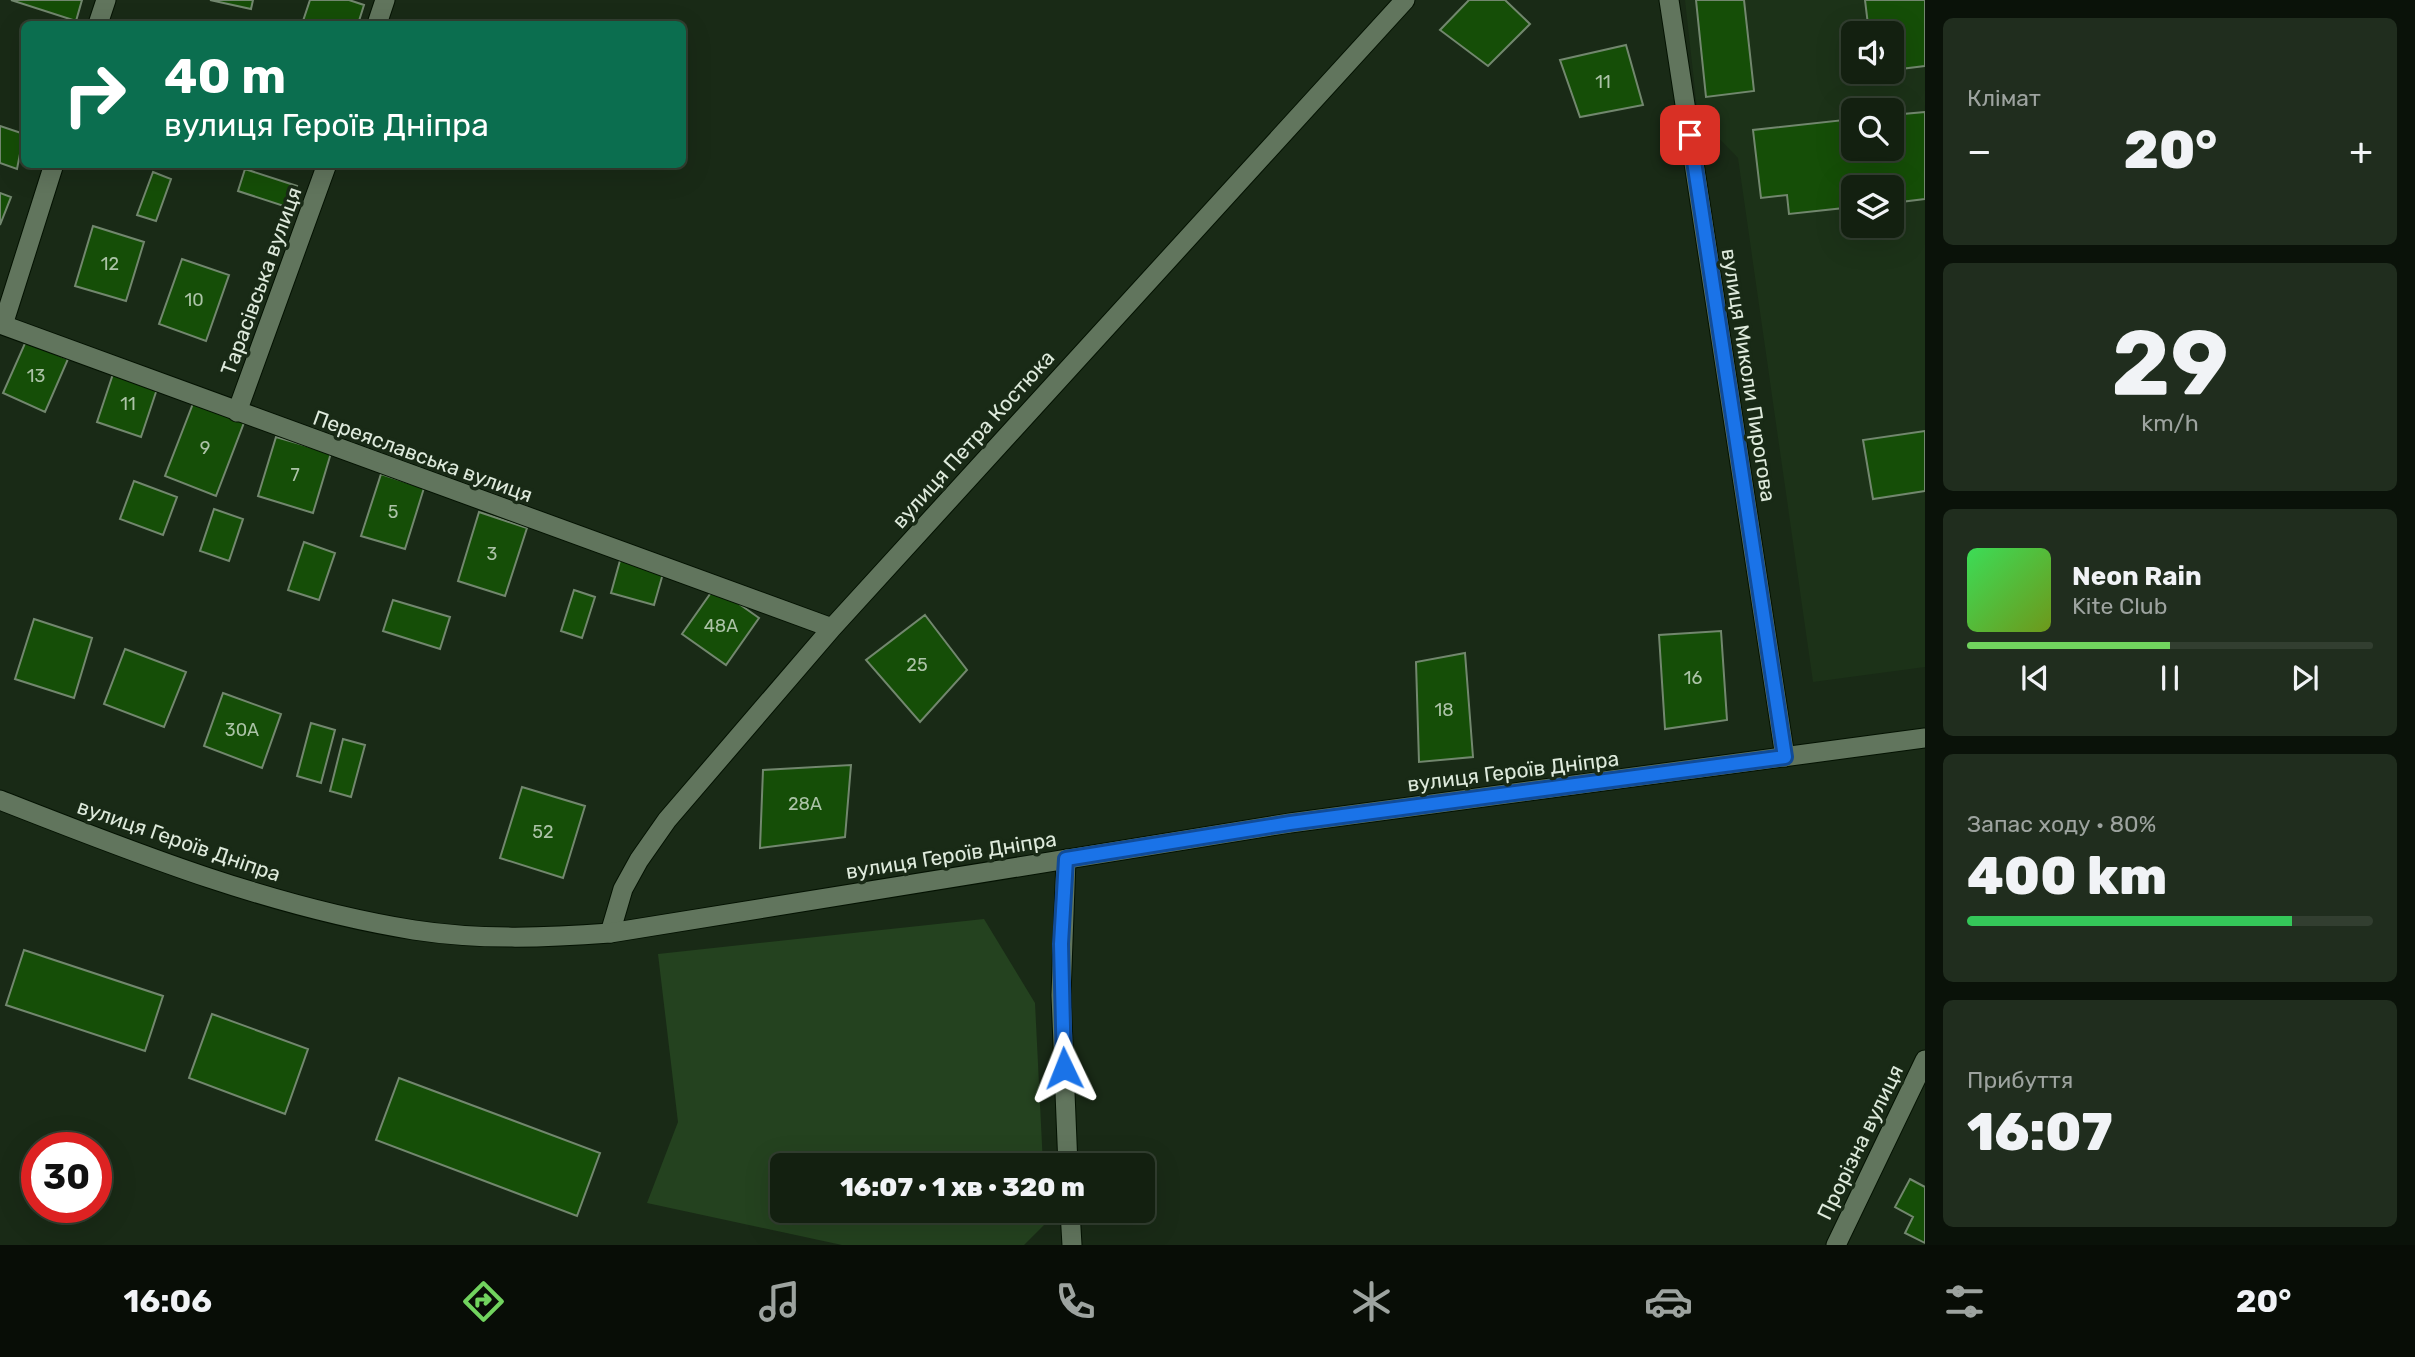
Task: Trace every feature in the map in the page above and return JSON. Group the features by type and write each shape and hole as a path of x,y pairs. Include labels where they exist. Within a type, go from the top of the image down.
{"street":[{"path":"99,21 106,0"},
{"path":"378,21 385,0"},
{"name":"вулиця Петра Костюка","path":"610,933 623,889 639,860 667,820 832,628 1405,0"},
{"name":"вулиця Миколи Пирогова","path":"1669,0 1785,757"},
{"path":"2,324 53,168"},
{"name":"Тарасівська вулиця","path":"237,412 326,168"},
{"name":"Переяславська вулиця","path":"2,324 832,628"},
{"name":"вулиця Героїв Дніпра","path":"0,800 234,887 415,930 489,937 610,933 1290,823 1925,737"},
{"path":"1066,859 1061,970 1068,1153"},
{"name":"Прорізна вулиця","path":"1836,1245 1925,1059"},
{"path":"1071,1223 1072,1245"}],"shaded area":[{"path":"1685,0 1925,0 1925,667 1813,682 1738,158 1698,117"},
{"path":"984,919 1035,1003 1042,1153 770,1153 770,1223 1046,1223 1024,1245 842,1245 647,1203 678,1122 658,954"}],"building":[{"path":"11,0 82,0 76,21"},
{"path":"210,0 253,0 251,9"},
{"path":"310,0 349,0 364,5 359,21 303,21"},
{"path":"1469,0 1505,0 1530,24 1488,66 1440,30"},
{"path":"1696,0 1744,0 1754,91 1706,97"},
{"path":"1865,0 1925,0 1925,66 1904,69 1904,21 1868,21"},
{"path":"1626,45 1643,105 1580,117 1560,60"},
{"path":"1925,112 1925,199 1904,202 1904,175 1841,175 1841,208 1789,214 1787,195 1761,198 1753,130 1841,120 1841,161 1904,161 1904,114"},
{"path":"0,126 21,133 21,149 17,169 0,163"},
{"path":"245,169 297,186 290,208 238,191"},
{"path":"153,172 171,179 156,221 137,215"},
{"path":"0,193 11,197 0,225"},
{"path":"93,226 144,242 126,301 75,286"},
{"path":"182,259 229,275 206,341 159,324"},
{"path":"26,341 68,359 45,412 3,393"},
{"path":"114,371 158,386 141,437 97,422"},
{"path":"194,401 245,420 216,496 165,476"},
{"path":"1925,431 1925,491 1873,499 1863,440"},
{"path":"276,437 331,453 313,513 258,496"},
{"path":"381,474 424,488 405,549 361,536"},
{"path":"134,481 177,497 163,535 120,519"},
{"path":"214,509 243,519 229,561 200,551"},
{"path":"479,512 527,528 505,596 458,581"},
{"path":"304,542 335,553 319,600 288,590"},
{"path":"621,557 664,570 654,605 611,593"},
{"path":"715,587 759,618 726,665 682,634"},
{"path":"574,590 595,597 582,638 561,631"},
{"path":"393,600 450,617 440,649 383,631"},
{"path":"925,615 967,670 920,722 866,660"},
{"path":"34,619 92,638 74,698 15,679"},
{"path":"1721,631 1727,720 1665,729 1659,635"},
{"path":"125,649 186,672 164,727 104,704"},
{"path":"1465,653 1473,757 1419,762 1416,662"},
{"path":"223,693 281,714 262,768 204,746"},
{"path":"311,723 335,730 321,783 297,776"},
{"path":"343,739 365,745 351,797 330,791"},
{"path":"851,765 845,837 760,848 763,770"},
{"path":"522,787 585,806 563,878 500,858"},
{"path":"24,950 163,996 145,1051 6,1005"},
{"path":"212,1014 308,1049 285,1114 189,1078"},
{"path":"399,1078 600,1153 577,1216 376,1140"},
{"path":"1910,1179 1925,1187 1925,1243 1905,1233 1913,1217 1895,1207"}],"route":[{"path":"1064,1068 1061,944 1066,859 1290,823 1785,757 1690,135"}]}
